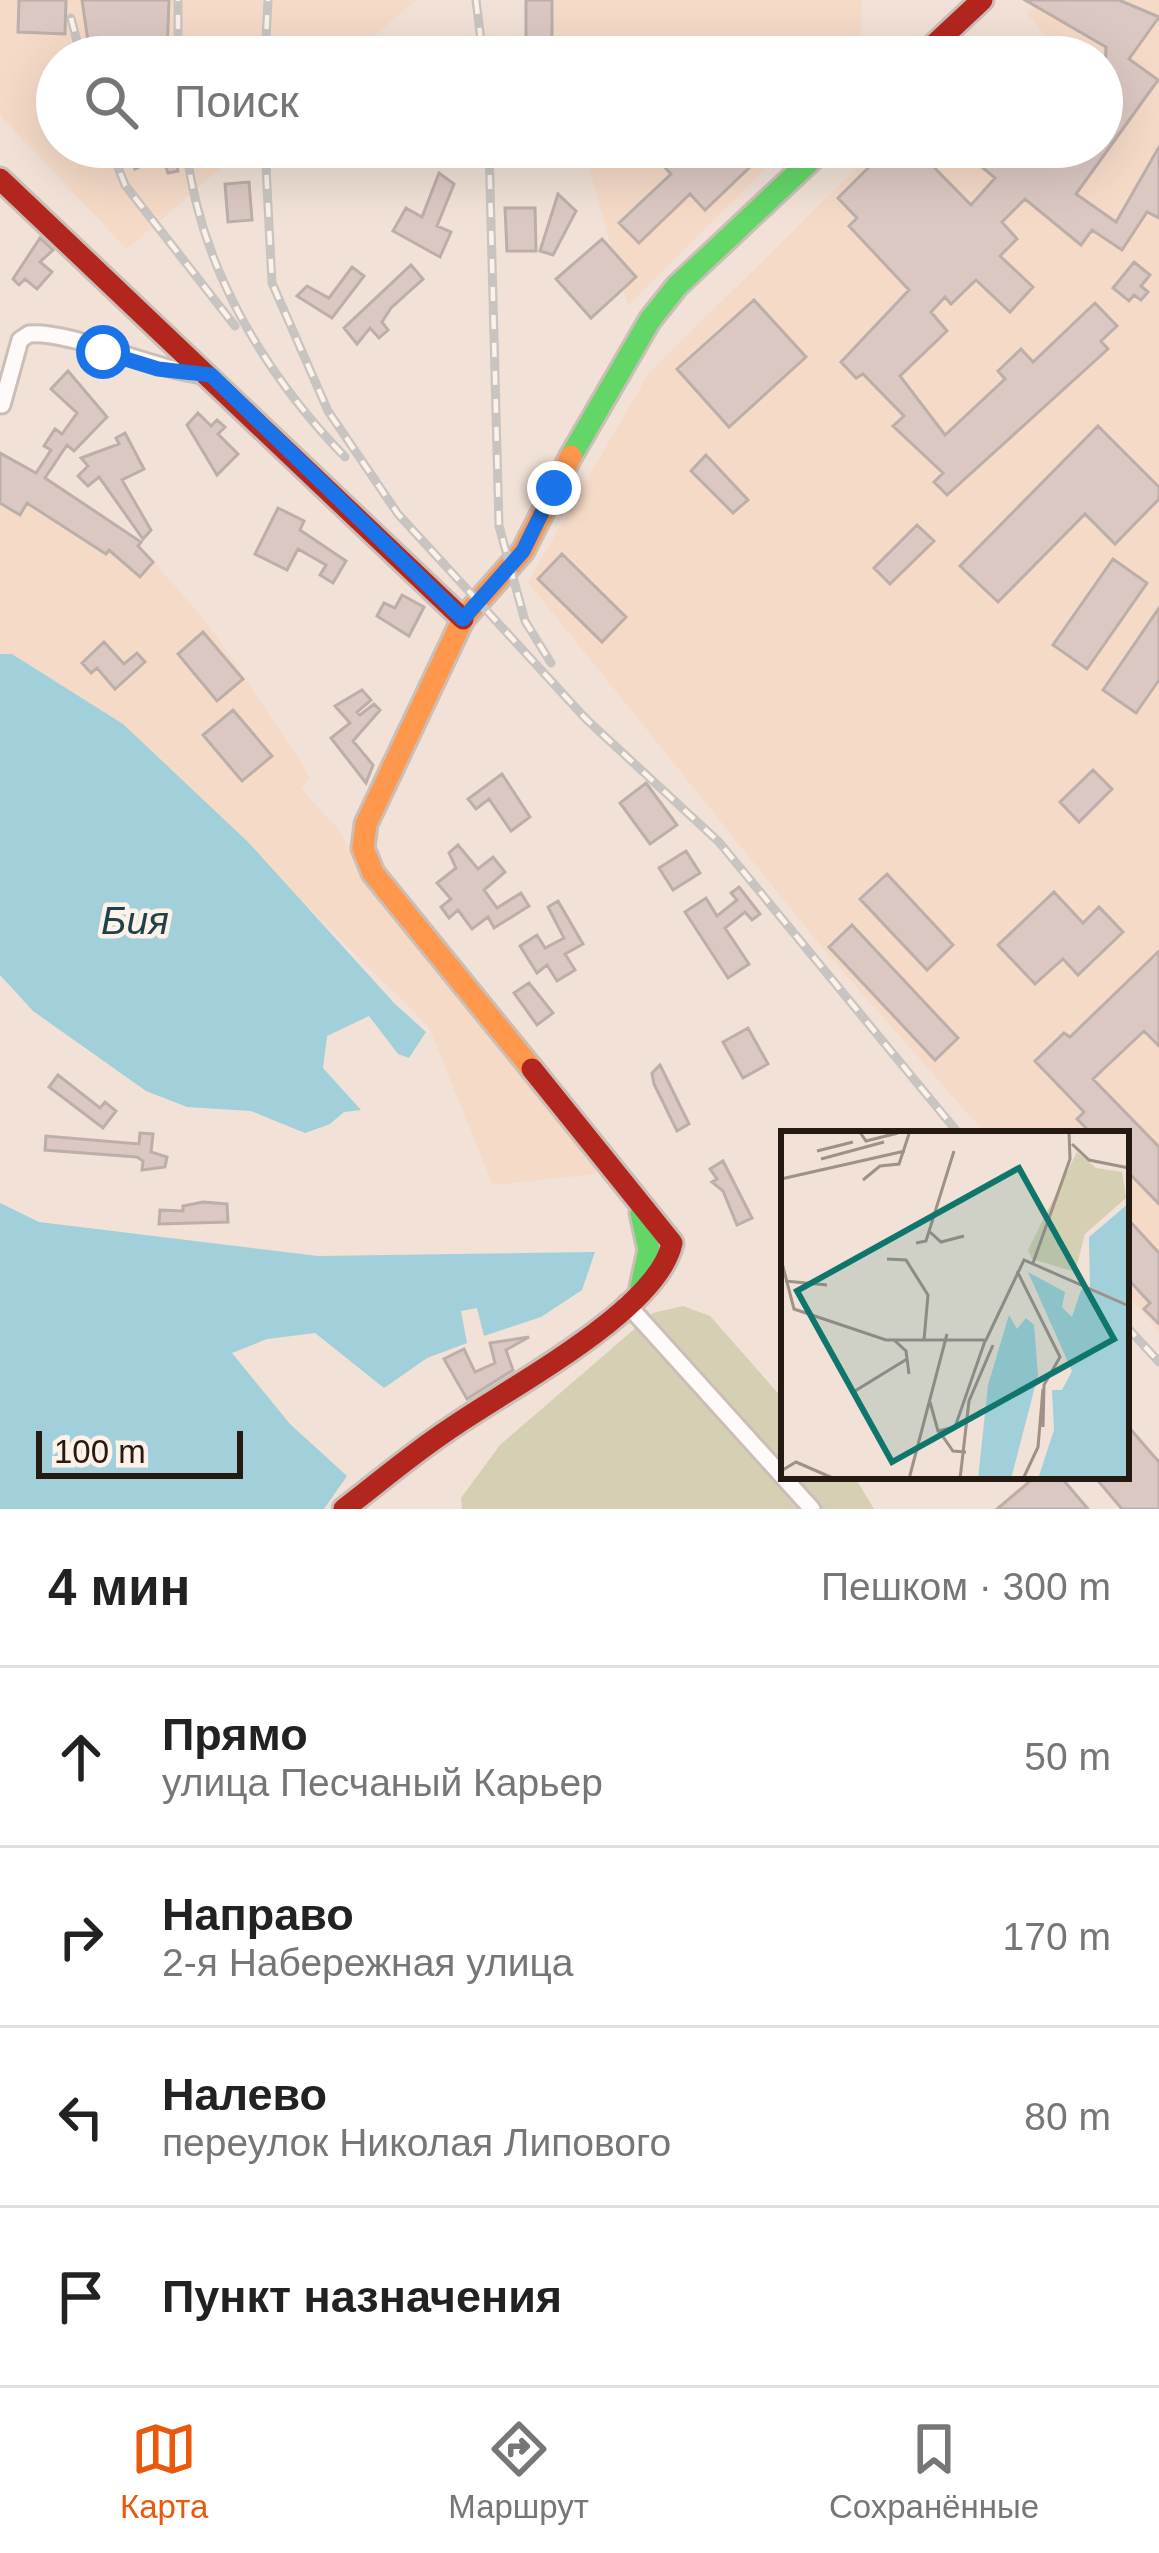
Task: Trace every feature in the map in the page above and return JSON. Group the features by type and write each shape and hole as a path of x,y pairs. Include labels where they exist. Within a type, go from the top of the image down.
{"street":[{"path":"943,36 982,0"},
{"path":"344,1509 447,1430 584,1342 632,1297 650,1269 650,1240 638,1201 373,873 363,848 366,824 463,619 523,551 566,465 650,320 677,286 803,168"},
{"path":"0,179 463,619"},
{"path":"2,406 20,340 29,334 52,335 158,369 211,375"},
{"path":"632,1297 781,1472"},
{"path":"787,1479 812,1509"}],"shaded area":[{"path":"0,0 416,0 374,36 36,36 36,153 0,115"},
{"path":"542,0 862,0 861,36 552,36"},
{"path":"1041,0 1159,0 1159,1331 1129,1296 1129,1131 983,1131 829,956 528,582 649,373 857,168 1123,168 1123,36 1045,36 1027,14"},
{"path":"50,168 221,168 127,249"},
{"path":"589,168 767,168 628,305"},
{"path":"0,453 106,518 145,552 208,624 302,764 310,779 301,789 339,830 381,905 589,1147 596,1174 493,1185 429,1027 123,724 12,654 0,654"},
{"path":"683,1306 710,1316 781,1397 781,1479 856,1479 874,1509 462,1509 461,1498 500,1445 653,1313"}],"water":[{"name":"Бия","path":"0,654 12,654 123,724 248,842 426,1032 409,1058 398,1054 369,1016 327,1036 323,1068 361,1110 344,1112 330,1124 305,1133 251,1111 187,1107 146,1091 33,1011 0,975"},
{"path":"0,1203 39,1222 318,1256 595,1252 582,1290 541,1317 484,1336 477,1308 461,1311 467,1343 427,1358 384,1388 315,1333 267,1339 232,1353 290,1424 347,1476 324,1509 0,1509"}],"building":[{"path":"19,0 66,0 65,34 18,32"},
{"path":"82,0 169,0 168,36 87,36"},
{"path":"526,0 552,0 552,36 526,36"},
{"path":"1025,0 1119,0 1159,17 1129,59 1158,80 1123,129 1123,36 1087,36"},
{"path":"1159,147 1159,218 1147,212 1122,250 1092,230 1081,245 1025,199 1002,222 1017,239 1000,256 1033,287 1010,312 976,280 951,304 945,297 931,312 947,331 900,376 945,435 1005,379 998,371 1021,349 1033,362 1095,303 1117,326 1101,341 1108,349 947,495 934,482 943,473 893,426 904,416 863,374 856,378 841,362 909,290 849,226 857,218 838,198 868,168 935,168 971,205 995,178 983,168 1095,168 1076,194 1116,222"},
{"path":"665,168 749,168 705,210 690,194 639,243 619,223 671,174"},
{"path":"439,173 454,184 437,226 451,232 440,257 393,231 406,208 422,217"},
{"path":"249,182 252,220 228,222 225,184"},
{"path":"558,194 576,211 553,255 540,251"},
{"path":"505,208 535,208 536,251 507,251"},
{"path":"40,238 53,250 40,262 52,272 37,289 25,279 19,285 13,279"},
{"path":"602,239 636,277 591,318 556,279"},
{"path":"1134,262 1150,275 1141,286 1148,292 1141,300 1134,295 1129,301 1113,288"},
{"path":"411,265 423,279 391,308 382,322 388,330 379,338 370,328 357,344 344,328"},
{"path":"352,267 364,276 332,318 297,296 307,286 329,298"},
{"path":"754,300 806,357 729,427 677,369"},
{"path":"68,371 107,417 74,451 67,445 45,478 141,542 138,546 153,562 140,577 109,550 106,554 27,503 20,515 0,503 0,453 36,473 51,450 44,446 55,429 62,434 77,413 51,389"},
{"path":"198,413 211,426 217,420 225,427 218,434 238,454 217,475 187,425"},
{"path":"1098,426 1159,487 1159,499 1115,544 1085,514 998,602 960,566"},
{"path":"125,433 144,469 122,480 151,530 143,539 99,477 88,486 78,476 88,466 81,458 119,444 116,438"},
{"path":"706,455 748,500 733,513 691,471"},
{"path":"278,508 304,521 300,530 346,561 333,583 320,575 326,565 298,549 287,570 255,554"},
{"path":"917,525 934,541 890,584 874,568"},
{"path":"562,554 626,617 602,642 538,579"},
{"path":"1113,559 1147,583 1087,669 1053,645"},
{"path":"402,595 424,607 409,636 377,616 384,603 395,608"},
{"path":"1159,608 1159,680 1136,713 1103,690"},
{"path":"203,632 243,679 217,701 178,654"},
{"path":"104,642 124,664 137,653 145,662 115,689 97,668 91,673 82,663"},
{"path":"362,690 371,700 357,712 360,715 374,704 380,710 353,741 373,765 366,783 331,738 350,723 335,706"},
{"path":"233,710 272,756 242,781 203,735"},
{"path":"1093,770 1112,789 1079,822 1060,802"},
{"path":"502,774 530,817 511,831 489,799 476,809 468,799"},
{"path":"646,783 677,825 650,844 620,803"},
{"path":"458,845 478,869 493,857 505,872 484,890 497,908 521,893 529,906 494,928 488,917 472,929 458,910 449,918 441,907 451,899 437,883 456,868 449,853"},
{"path":"686,851 700,873 673,890 659,868"},
{"path":"887,874 953,945 927,970 860,899"},
{"path":"739,887 760,914 752,920 745,912 725,928 749,964 728,978 685,912 706,898 717,916 737,900 731,893"},
{"path":"1054,892 1083,923 1099,907 1123,932 1078,975 1063,959 1035,984 998,945"},
{"path":"558,901 583,944 565,954 575,970 557,981 547,965 537,973 520,946 537,935 545,948 564,938 548,907"},
{"path":"852,925 958,1038 935,1060 829,947"},
{"path":"1159,951 1159,1046 1144,1031 1093,1079 1159,1147 1159,1204 1129,1173 1129,1131 1089,1131 1077,1119 1084,1112 1035,1061 1064,1033 1070,1037"},
{"path":"529,983 553,1013 537,1025 514,993"},
{"path":"748,1028 768,1064 743,1078 723,1042"},
{"path":"660,1065 689,1124 677,1131 654,1084 652,1073"},
{"path":"58,1075 100,1108 105,1102 116,1111 103,1128 49,1087"},
{"path":"140,1133 153,1134 151,1152 167,1157 165,1167 142,1170 143,1161 137,1157 45,1150 46,1136 139,1144"},
{"path":"723,1161 752,1218 737,1225 723,1191 712,1182 717,1179 710,1169"},
{"path":"227,1204 228,1222 159,1224 160,1210 183,1211 183,1206"},
{"path":"1129,1220 1159,1253 1159,1324 1144,1309 1150,1303 1129,1280"},
{"path":"529,1337 506,1350 513,1370 467,1399 444,1359 464,1349 475,1372 495,1363 490,1343"},
{"path":"1129,1427 1159,1462 1159,1509 1122,1509 1097,1479 1129,1479"},
{"path":"1032,1479 1063,1479 1088,1509 997,1509"}],"railway":[{"path":"178,0 178,36"},
{"path":"266,36 268,0"},
{"path":"476,0 480,36"},
{"path":"71,18 76,36"},
{"path":"118,168 125,185 235,326"},
{"path":"189,168 205,234 240,315 288,390 345,457"},
{"path":"266,168 272,283 328,411 398,514 586,719 719,842 957,1131"},
{"path":"490,168 499,526 525,621 551,663"},
{"path":"1129,1329 1159,1362"}],"traffic: fast":[{"path":"571,456 650,320 677,286 803,168"},
{"path":"641,1213 649,1250 641,1287"}],"traffic: slow":[{"path":"532,1069 373,873 363,848 366,824 463,619 523,551 571,456"}],"traffic: jam":[{"path":"943,36 982,0"},
{"path":"0,179 463,619"},
{"path":"344,1509 435,1439 576,1347 639,1295 661,1269 672,1243 532,1069"}],"route":[{"path":"103,352 158,369 211,375 463,619 523,551 554,488"}]}
